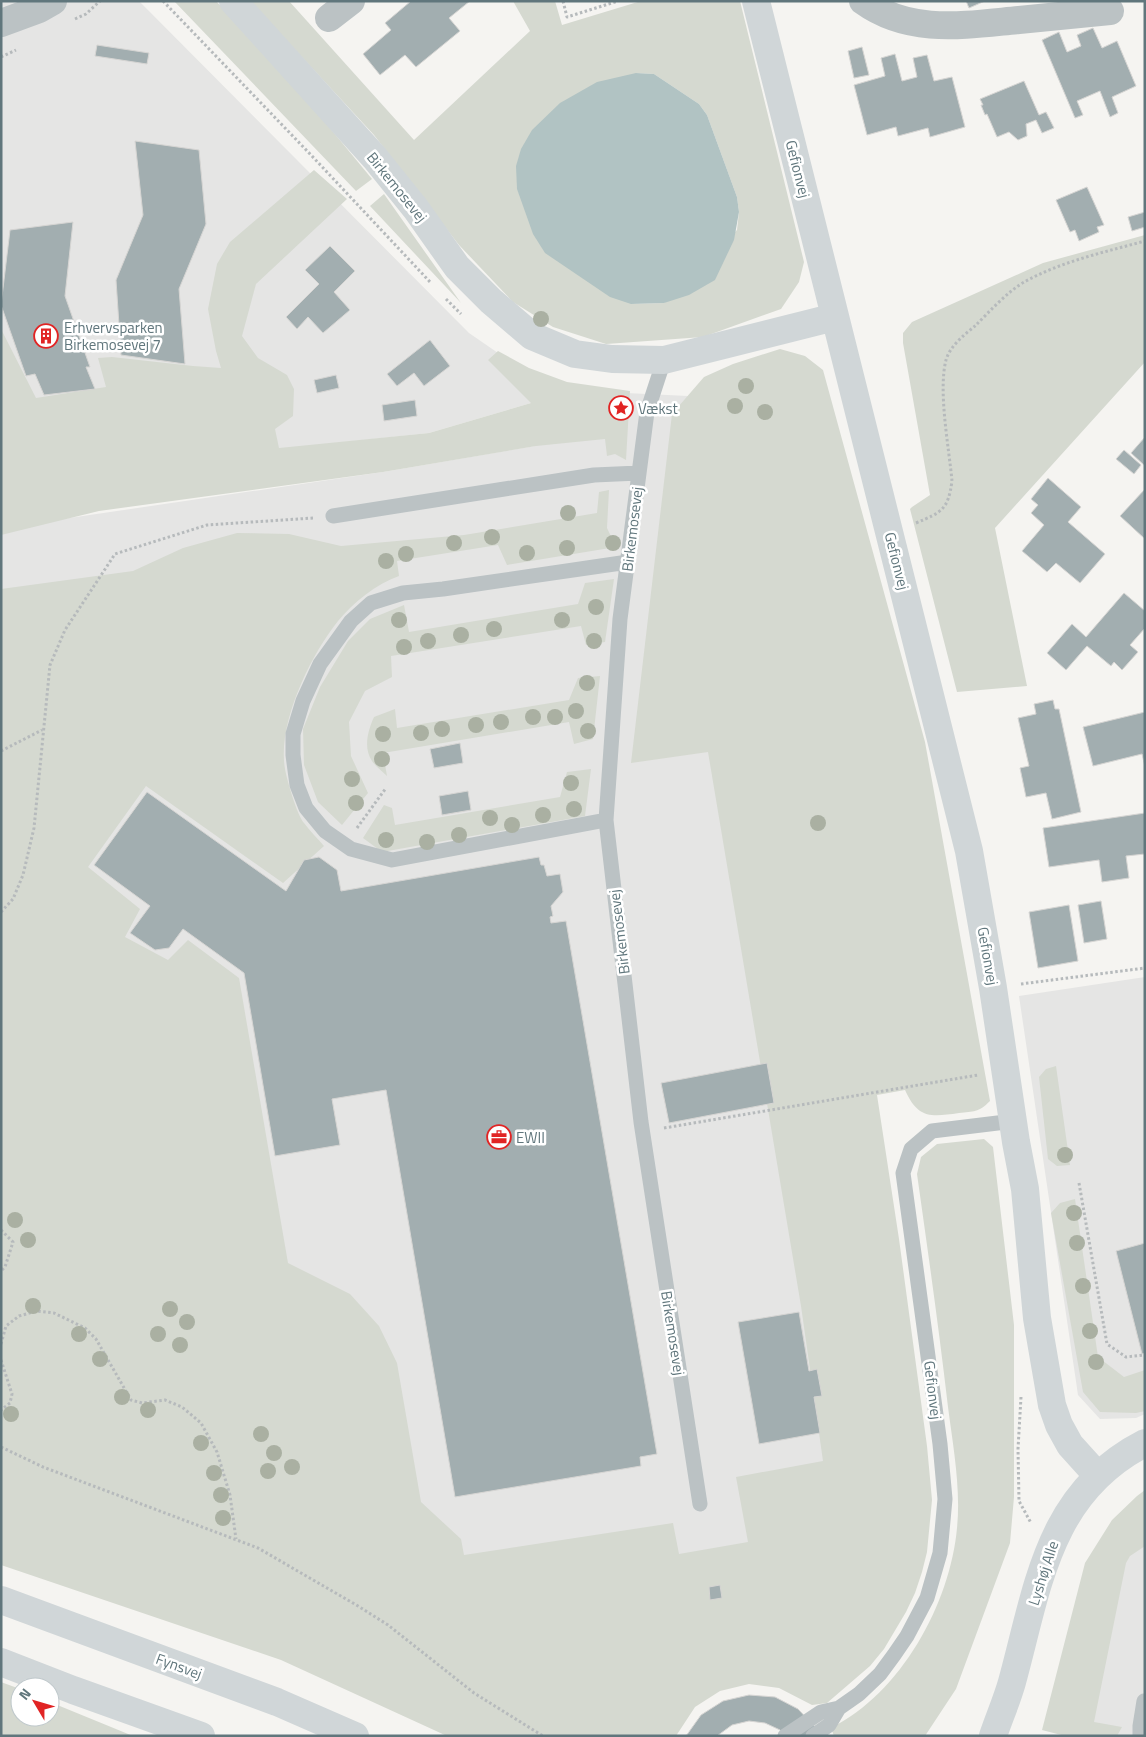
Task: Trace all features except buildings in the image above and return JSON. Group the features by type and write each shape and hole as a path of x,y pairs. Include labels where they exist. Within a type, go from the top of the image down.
{"street":[{"path":"1,23 39,9 53,1"},
{"name":"Birkemosevej","path":"233,1 375,158 416,209 457,267 491,301 532,336 575,354 612,359 664,360 835,317"},
{"path":"329,18 351,1"},
{"path":"863,1 886,16 912,23 953,26 1110,11"},
{"name":"Gefionvej","path":"761,3 835,317 969,851 994,988 1025,1189 1037,1318 1052,1405 1059,1425 1070,1445 1098,1476"},
{"name":"Lyshøj Alle","path":"993,1736 1011,1685 1033,1600 1048,1552 1061,1524 1073,1505 1098,1476 1132,1449 1145,1443"},
{"name":"Fynsvej","path":"1,1600 277,1702 355,1736"},
{"path":"1,1662 201,1736"}],"lane":[{"name":"Birkemosevej","path":"664,360 646,412 620,619 606,820 642,1132 700,1504"},
{"path":"333,516 594,474 639,474"},
{"path":"606,820 392,860 351,849 325,831 306,808 297,785 294,734 303,701 320,664 351,621 371,603 403,593 628,562"},
{"name":"Gefionvej","path":"784,1736 820,1712 839,1708 859,1694 880,1674 907,1636 927,1598 940,1553 945,1499 940,1444 903,1173 911,1149 932,1131 1014,1121"},
{"path":"1140,1736 1144,1701"},
{"name":"Gefionvej","path":"813,1736 829,1725 839,1708"}],"path":[{"path":"564,1 567,16 618,1"},
{"path":"890,534 938,514 947,503 952,481 944,404 943,374 946,358 952,348 1025,281 1068,262 1145,241"},
{"path":"1,912 12,900 23,875 34,828 50,665 65,630 115,554 207,525 333,516"},
{"path":"1,751 43,730"},
{"path":"345,845 386,788"},
{"path":"994,988 1145,968"},
{"path":"642,1132 1006,1071"},
{"path":"1079,1183 1107,1344 1126,1357 1145,1355"},
{"path":"1,1230 14,1242 5,1267 1,1271"},
{"path":"1,1344 6,1326 19,1316 37,1311 54,1314 86,1328 96,1339 131,1400 142,1403 165,1400 182,1407 201,1423 216,1452 230,1494 236,1539"},
{"path":"1,1360 12,1394 10,1402 1,1410"},
{"path":"1022,1391 1018,1449 1019,1501 1048,1552"},
{"path":"1,1447 43,1467 258,1548 388,1625 474,1693 543,1736"}],"shaded area":[{"path":"1,1 139,1 469,333 517,366 564,383 626,393 688,396 864,1452 589,1701 219,1304 1,665 1,528 383,472 535,446 531,403 429,433 1,478"},
{"path":"174,1 216,1 287,76 372,179 356,191"},
{"path":"250,1 289,1 414,140 530,31 513,1 555,1 562,25 641,1 740,1 804,262 799,282 781,309 703,337 606,344 553,327 513,302 459,245 374,135","holes":["636,73 654,74 699,104 707,115 737,197 739,212 737,230 664,303 631,304"]},
{"path":"636,73 654,74 699,104 707,115 737,197 739,212 734,240 715,280 689,295 664,303 631,304 610,297 545,253 533,234 517,189 516,166 521,149 532,130 560,103 597,82"},
{"path":"314,170 347,199 256,284 242,336 258,358 287,375 294,389 293,416 275,429 279,448 429,433 531,403 488,360 498,351 529,368 567,382 630,391 626,460 615,454 607,456 605,439 536,446 383,472 99,511 1,535 1,329 36,398 106,387 98,358 112,357 221,368 208,309 217,264 230,242"},
{"path":"384,194 461,303 370,206"},
{"path":"1145,235 1145,362 995,528 1027,686 957,692 910,509 930,495 903,343 903,333 912,322 1043,263"},
{"path":"780,349 805,356 823,370 925,742 990,1101 976,1111 933,1115 920,1111 905,1090 877,1095 899,1239 927,1446 932,1500 927,1552 922,1572 906,1612 884,1649 870,1666 827,1703 812,1705 779,1688 749,1684 720,1691 695,1707 676,1736 447,1736 281,1660 1,1565 1,589 133,571 183,548 237,533 289,534 341,546 464,535 597,513 599,492 609,490 607,528 616,547 507,565 498,545 397,561 399,576 390,579 366,594 338,621 317,653 298,691 286,732 284,751 286,774 298,813 324,846 283,883 146,786 88,867 140,909 125,937 168,960 188,940 239,978 288,1263 350,1294 379,1326 397,1363 421,1502 461,1539 464,1555 673,1523 679,1554 748,1542 736,1477 823,1461 801,1306 708,752 631,763 672,414 704,377 733,364"},
{"path":"614,579 605,642 586,645 581,626 391,656 392,677 365,691 349,722 351,756 368,793 342,825 318,802 304,765 303,729 320,687 348,641 370,619 404,605 409,632 578,604 585,583"},
{"path":"600,676 593,739 574,744 569,722 383,753 387,776 375,765 369,756 367,739 374,717 395,709 397,728 569,700 578,678"},
{"path":"591,769 585,816 382,852 363,838 384,805 392,808 395,825 560,797 567,772"},
{"path":"1145,977 1145,1414 1136,1418 1100,1419 1078,1395 1019,996"},
{"path":"1056,1066 1070,1165 1057,1166 1048,1159 1039,1077 1046,1069"},
{"path":"984,1139 993,1147 1014,1325 1014,1497 1010,1543 956,1689 925,1736 834,1736 831,1728 856,1712 879,1693 900,1669 918,1643 933,1615 952,1557 958,1513 956,1467 917,1174 921,1157 937,1144"},
{"path":"1075,1199 1098,1357 1124,1377 1145,1370 1145,1411 1136,1413 1100,1412 1083,1392 1051,1213 1060,1203"},
{"path":"1145,1490 1145,1546 1130,1556 1126,1563 1094,1722 1122,1727 1117,1736 1065,1736 1042,1730 1085,1563 1112,1520"},
{"path":"1145,1534 1145,1736 1072,1736 1116,1552"},
{"path":"1,1682 10,1685 10,1727 60,1727 60,1706 133,1736 1,1736"}],"place":[{"name":"Erhvervsparken Birkemosevej 7","path":"46,336"},
{"name":"Vækst","path":"621,408"},
{"name":"EWII","path":"499,1137"}]}
